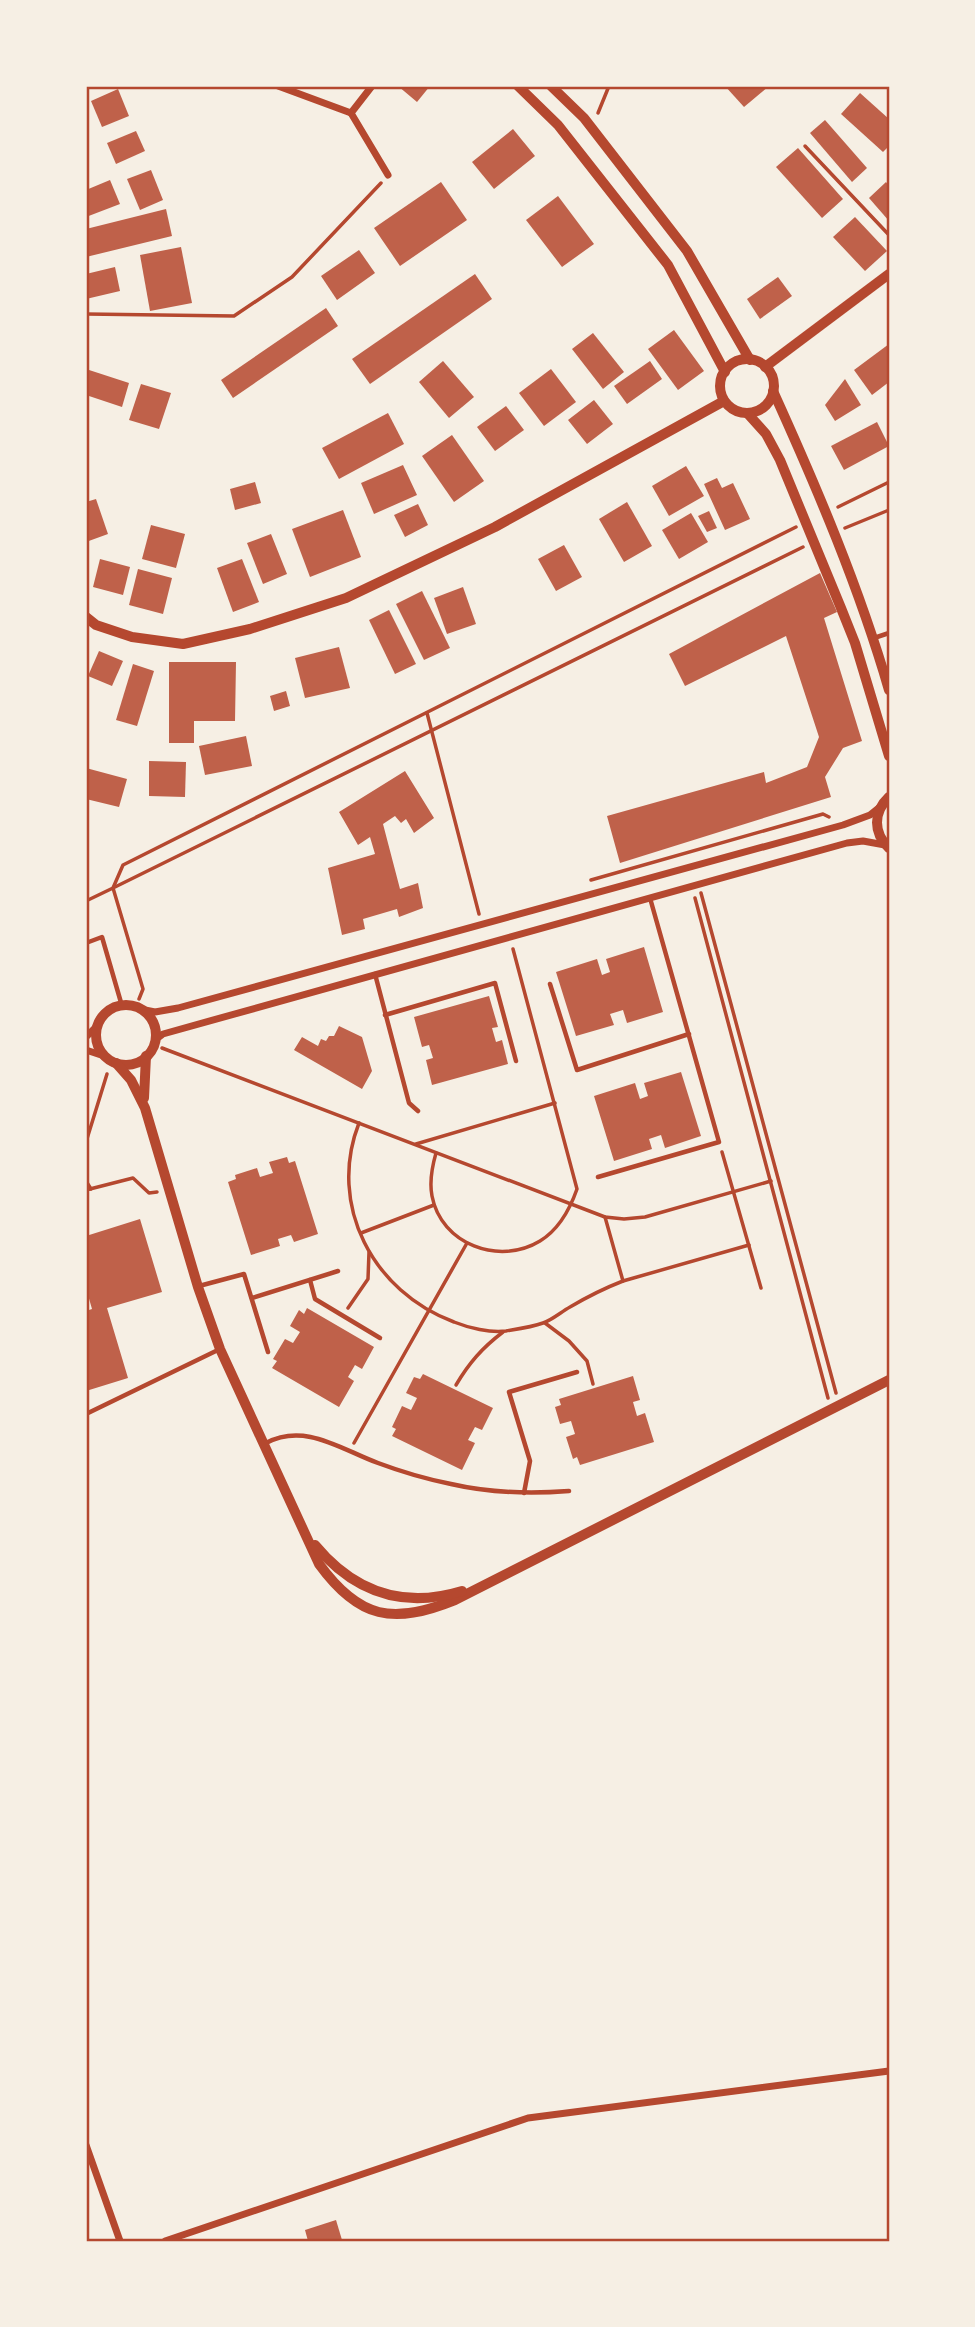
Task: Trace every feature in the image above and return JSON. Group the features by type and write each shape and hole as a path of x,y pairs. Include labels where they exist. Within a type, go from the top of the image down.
{"street":[{"path":"278,86 351,113 388,175"},
{"path":"351,113 372,86"},
{"path":"518,86 558,125 668,265 724,372"},
{"path":"551,86 592,128 687,251 750,360 765,367 771,374 774,391 834,532 874,638 889,690"},
{"path":"765,367 889,274"},
{"path":"750,360 733,363 724,372 720,384 724,401 739,412 748,414 765,407 774,391"},
{"path":"86,617 96,625 132,637 183,644 250,629 346,598 495,527 724,401"},
{"path":"748,414 766,434 780,460 855,643 889,756"},
{"path":"86,1037 105,1014 122,1006 155,1012 178,1008 843,825 870,815 886,799"},
{"path":"886,799 877,827 888,846"},
{"path":"888,846 871,842 847,844 163,1034 154,1042 146,1056 143,1089 145,1108 169,1191 220,1349 319,1564 335,1587 373,1612 394,1615 435,1608 889,1380"},
{"path":"137,1008 152,1022 154,1042"},
{"path":"98,1025 96,1039 110,1060 131,1080 145,1108"},
{"path":"86,1050 129,1064 146,1056"},
{"path":"304,1533 341,1571 360,1584 397,1597 434,1598 491,1580"},
{"path":"165,2241 528,2118 889,2071"},
{"path":"86,2145 120,2241"}],"lane":[{"path":"874,638 889,633"},
{"path":"598,1177 719,1142 650,898"},
{"path":"86,943 102,937 122,1006"},
{"path":"375,974 409,1102 418,1111"},
{"path":"385,1014 495,983 516,1061"},
{"path":"550,984 577,1070 689,1034"},
{"path":"252,1298 338,1271"},
{"path":"198,1287 244,1274 268,1352"},
{"path":"310,1280 315,1299 380,1338"},
{"path":"86,1414 220,1349"},
{"path":"524,1493 530,1461 509,1392 577,1372"},
{"path":"263,1445 281,1437 305,1435 403,1472 453,1485 524,1493 569,1491"}],"path":[{"path":"592,128 609,86"},
{"path":"805,146 889,236"},
{"path":"86,314 234,316 292,277 388,175"},
{"path":"826,513 889,482"},
{"path":"834,532 889,510"},
{"path":"137,1008 143,989 113,888 123,865 805,523"},
{"path":"86,901 813,542"},
{"path":"427,713 482,925"},
{"path":"695,885 771,1181 835,1408"},
{"path":"695,885 835,1408"},
{"path":"436,1153 431,1176 434,1205 449,1230 467,1244 493,1252 529,1247 549,1234 571,1205 578,1189 510,936"},
{"path":"154,1042 605,1217 645,1217 771,1181"},
{"path":"86,1142 110,1060"},
{"path":"414,1144 555,1103"},
{"path":"359,1123 350,1146 347,1170 349,1197 360,1233 369,1251 408,1298 435,1315 467,1327 503,1332 545,1323 586,1298 623,1281 749,1245"},
{"path":"719,1142 761,1288"},
{"path":"86,1181 88,1189 133,1178 149,1193 169,1191"},
{"path":"360,1233 434,1205"},
{"path":"605,1217 623,1281"},
{"path":"349,1451 467,1244"},
{"path":"343,1315 368,1279 369,1251"},
{"path":"545,1323 569,1341 587,1361 593,1384"},
{"path":"456,1385 481,1349 503,1332"}],"building":[{"path":"398,86 430,86 417,102"},
{"path":"725,86 769,86 744,107"},
{"path":"118,89 129,116 102,127 91,101"},
{"path":"860,93 889,119 889,146 883,152 841,114"},
{"path":"825,120 867,168 852,182 810,133"},
{"path":"513,129 535,156 494,189 472,162"},
{"path":"136,131 145,151 116,164 107,143"},
{"path":"798,148 843,199 822,218 776,167"},
{"path":"151,170 163,200 140,210 127,179"},
{"path":"110,180 120,204 86,217 86,190"},
{"path":"441,182 467,220 400,266 374,228"},
{"path":"886,182 889,186 889,221 869,198"},
{"path":"558,196 594,244 562,267 526,220"},
{"path":"166,209 172,236 86,257 86,229"},
{"path":"855,217 887,251 865,271 833,237"},
{"path":"181,247 192,303 150,311 140,255"},
{"path":"359,250 375,273 337,300 321,276"},
{"path":"115,267 120,291 86,299 86,274"},
{"path":"475,274 492,299 370,384 352,359"},
{"path":"778,277 792,296 760,319 747,299"},
{"path":"326,308 338,326 233,398 221,380"},
{"path":"674,330 704,371 678,390 648,349"},
{"path":"593,333 624,372 603,389 572,349"},
{"path":"889,344 889,382 872,395 854,370"},
{"path":"443,361 474,397 449,418 419,382"},
{"path":"650,361 662,379 627,404 614,386"},
{"path":"86,369 129,383 122,407 86,395"},
{"path":"551,369 576,402 544,426 519,393"},
{"path":"845,379 861,405 835,421 825,405"},
{"path":"141,384 171,393 159,429 129,420"},
{"path":"594,400 613,424 587,444 568,420"},
{"path":"506,406 524,430 495,451 477,427"},
{"path":"388,413 404,444 339,479 322,448"},
{"path":"877,422 889,446 844,470 831,446"},
{"path":"452,435 484,481 454,502 422,456"},
{"path":"403,465 417,495 374,514 361,483"},
{"path":"686,466 704,496 669,516 652,486"},
{"path":"717,478 722,488 733,483 750,519 725,530 704,484"},
{"path":"255,482 261,503 235,510 230,489"},
{"path":"96,499 108,534 86,542 86,502"},
{"path":"627,502 652,546 624,562 599,519"},
{"path":"418,504 428,525 405,537 394,515"},
{"path":"343,510 361,557 310,577 292,529"},
{"path":"709,511 717,528 707,532 698,516"},
{"path":"691,513 708,542 679,559 662,530"},
{"path":"151,525 185,534 176,568 142,559"},
{"path":"271,534 287,574 263,584 247,543"},
{"path":"564,545 582,577 556,591 538,559"},
{"path":"100,559 130,567 123,595 93,587"},
{"path":"242,559 259,602 233,612 217,568"},
{"path":"138,569 172,578 163,614 129,605"},
{"path":"820,573 837,612 824,618 862,741 843,748 825,777 831,797 620,863 607,816 764,772 766,783 807,767 819,737 786,636 685,686 669,654"},
{"path":"463,587 476,624 447,634 434,598"},
{"path":"422,591 450,648 424,660 396,604"},
{"path":"389,610 416,664 395,674 369,620"},
{"path":"339,647 350,688 305,698 295,658"},
{"path":"99,651 123,661 112,686 88,676"},
{"path":"169,662 236,662 235,721 194,721 194,743 169,743"},
{"path":"133,664 154,671 137,726 116,720"},
{"path":"286,691 290,706 274,711 270,696"},
{"path":"246,736 252,766 205,775 199,746"},
{"path":"149,761 186,762 185,797 149,796"},
{"path":"86,768 127,779 119,807 86,799"},
{"path":"405,771 434,818 414,833 406,819 401,823 395,816 383,824 400,889 418,883 423,908 399,917 397,909 363,919 365,929 342,935 328,868 375,854 370,837 358,845 339,812"},
{"path":"644,947 663,1012 627,1023 623,1010 610,1014 614,1025 576,1036 556,972 597,959 602,975 610,972 606,959"},
{"path":"489,996 498,1027 492,1028 496,1042 502,1040 508,1064 432,1085 426,1060 433,1058 429,1045 422,1047 414,1017"},
{"path":"339,1026 362,1037 372,1071 362,1089 294,1050 302,1037 318,1046 321,1039 326,1041 329,1036 334,1036"},
{"path":"681,1072 701,1136 665,1148 661,1135 649,1139 652,1149 614,1161 594,1096 635,1083 640,1099 648,1096 644,1083"},
{"path":"287,1157 289,1163 295,1161 318,1234 294,1242 291,1235 278,1239 280,1246 251,1255 228,1182 236,1179 235,1175 257,1168 260,1177 273,1173 269,1162"},
{"path":"140,1219 162,1292 107,1308 128,1378 86,1391 86,1311 92,1309 86,1288 86,1236"},
{"path":"307,1308 374,1347 362,1369 355,1365 348,1377 354,1381 339,1407 272,1368 277,1361 273,1359 285,1339 293,1343 300,1332 290,1326 299,1310 304,1314"},
{"path":"423,1374 493,1408 482,1430 475,1427 468,1440 475,1443 462,1470 392,1436 396,1429 392,1427 402,1406 411,1410 417,1398 406,1393 414,1377 420,1379"},
{"path":"633,1376 640,1400 633,1402 637,1416 645,1413 654,1442 580,1465 577,1457 573,1459 566,1437 575,1434 571,1421 560,1424 555,1407 561,1405 559,1399"},
{"path":"336,2220 342,2240 308,2241 305,2230"}]}
